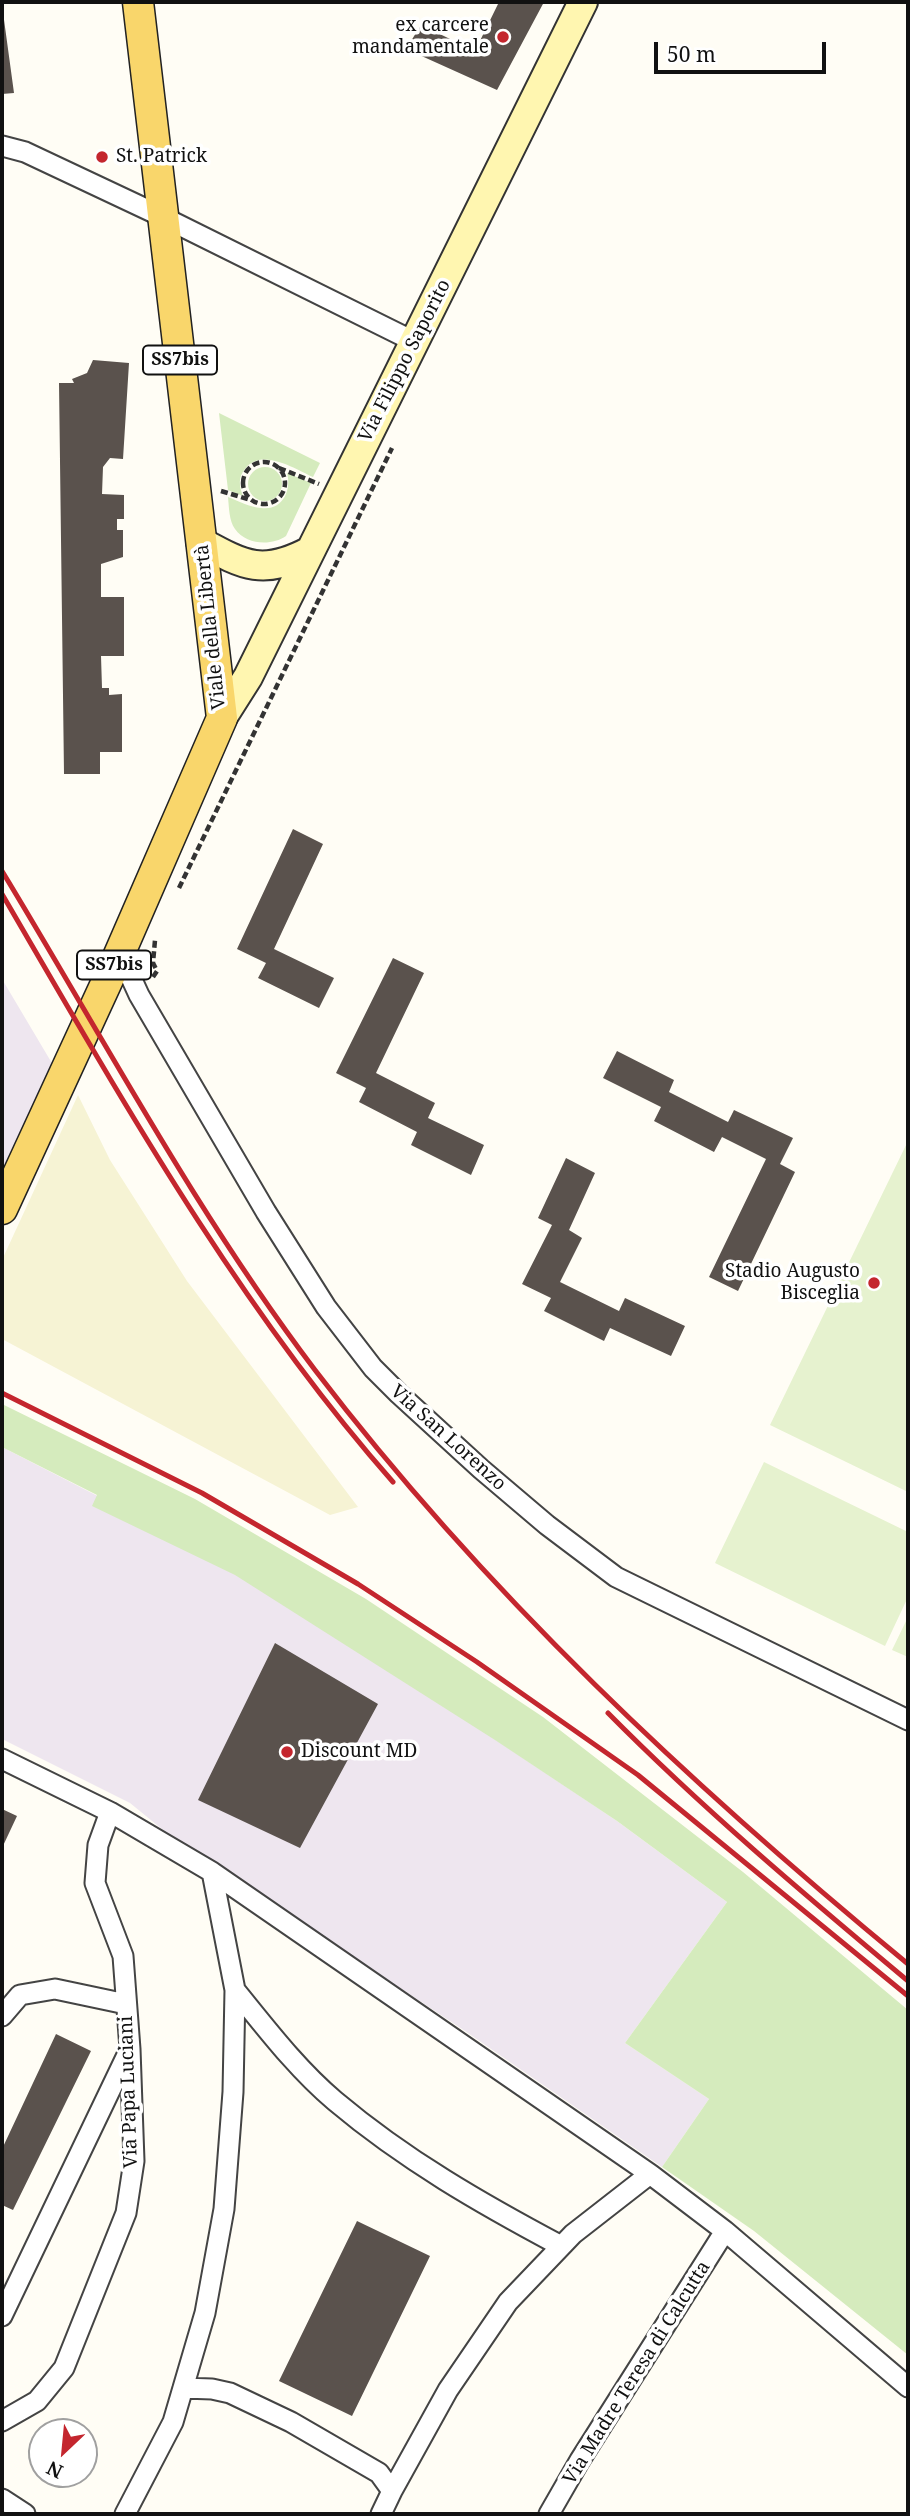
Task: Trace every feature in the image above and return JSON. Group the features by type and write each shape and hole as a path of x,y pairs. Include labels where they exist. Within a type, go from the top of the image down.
{"main road":[{"name":"Viale della Libertà","path":"2,1209 110,974 222,718 138,2"},
{"name":"Via Filippo Saporito","path":"222,718 248,677 583,2"},
{"path":"201,542 233,560 259,567 288,562 310,551"}],"street":[{"path":"2,146 25,152 163,217 415,342"},
{"path":"110,974 121,993 139,995"},
{"name":"Via San Lorenzo","path":"139,995 266,1212 326,1307 373,1368 399,1394 547,1525 616,1577 908,1720"},
{"path":"2,1759 110,1812 212,1872 650,2174 725,2231 908,2387"},
{"name":"Via Papa Luciani","path":"2,2421 37,2401 64,2368 126,2213 134,2161 123,1956 95,1883 98,1845 110,1812"},
{"path":"125,2514 173,2422 205,2313 225,2209 233,2092 235,1990 212,1872"},
{"path":"2,2015 20,1996 55,1989 126,2004"},
{"path":"235,1990 275,2041 333,2100 403,2155 477,2201 561,2246"},
{"path":"2,2316 130,2049"},
{"path":"381,2514 448,2390 508,2302 573,2234 650,2174"},
{"name":"Via Madre Teresa di Calcutta","path":"549,2514 580,2460 725,2231"},
{"path":"183,2388 230,2393 291,2422 379,2473 392,2491"},
{"path":"2,2498 26,2514"}],"path":[{"path":"174,899 398,436"},
{"path":"279,468 285,488 278,500 264,505 247,495 243,482 245,475 254,465 267,463 288,470 339,494"},
{"path":"139,995 157,971 153,963 156,936"}],"shaded area":[{"path":"2,979 56,1070 2,1189"},
{"path":"78,1095 110,1160 187,1281 358,1507 330,1515 2,1339 2,1260"},
{"path":"2,1447 242,1570 617,1821 727,1902 625,2043 709,2099 662,2167 465,2031 168,1834 130,1803 2,1739"}],"green space":[{"path":"219,413 320,463 313,477 288,465 260,460 252,463 241,475 243,496 228,490"},
{"path":"265,467 277,472 282,484 277,496 265,501 253,496 248,484 253,472"},
{"path":"287,473 311,483 286,536 274,541 259,542 240,534 232,522 228,497 257,507 275,506 287,493"},
{"name":"Stadio Augusto Bisceglia","path":"908,1141 908,1492 770,1425"},
{"path":"2,1404 195,1499 366,1599 543,1717 743,1872 908,2010 908,2355 754,2231 662,2167 709,2099 625,2043 727,1902 617,1821 235,1575 92,1506 97,1495 2,1447"},
{"path":"764,1462 908,1532 908,1597 885,1646 715,1563"},
{"path":"908,1617 908,1657 892,1650"}],"building":[{"name":"ex carcere mandamentale","path":"499,2 544,2 497,90 406,49 421,25 475,51"},
{"path":"2,5 14,93 2,94"},
{"path":"93,360 129,363 123,459 110,458 103,467 102,494 124,495 124,519 117,519 117,530 123,530 123,557 101,564 101,597 124,597 124,656 101,656 102,688 109,688 109,695 122,694 122,752 100,752 100,774 64,774 59,383 74,383 72,379 87,373"},
{"path":"293,829 323,844 274,949 334,978 319,1008 258,978 266,963 237,949"},
{"path":"393,958 424,973 376,1073 435,1103 428,1118 484,1145 471,1175 411,1145 417,1132 359,1102 366,1088 336,1073"},
{"path":"617,1051 674,1080 669,1092 728,1122 734,1110 793,1138 780,1164 795,1172 738,1291 709,1277 766,1159 722,1137 714,1152 654,1121 661,1107 603,1078"},
{"path":"566,1158 595,1173 569,1230 582,1238 560,1282 619,1311 625,1298 685,1326 671,1356 610,1328 604,1341 544,1311 551,1298 522,1284 552,1225 538,1218"},
{"name":"Discount MD","path":"275,1643 378,1704 300,1848 198,1800"},
{"path":"2,1809 17,1816 2,1848"},
{"path":"56,2034 91,2051 13,2210 2,2205 2,2149"},
{"path":"357,2221 430,2256 352,2416 279,2381"}],"railway":[{"path":"2,871 152,1125 230,1249 315,1370 381,1453 449,1532 595,1684 748,1828 908,1964"},
{"path":"2,894 137,1123 232,1272 336,1414 393,1482"},
{"path":"2,1393 202,1493 358,1584 477,1662 638,1775 908,1996"},
{"path":"608,1713 717,1817 908,1981"}],"place":[{"name":"ex carcere mandamentale","path":"503,37"},
{"name":"St. Patrick","path":"102,157"},
{"name":"Stadio Augusto Bisceglia","path":"874,1283"},
{"name":"Discount MD","path":"287,1752"}]}
